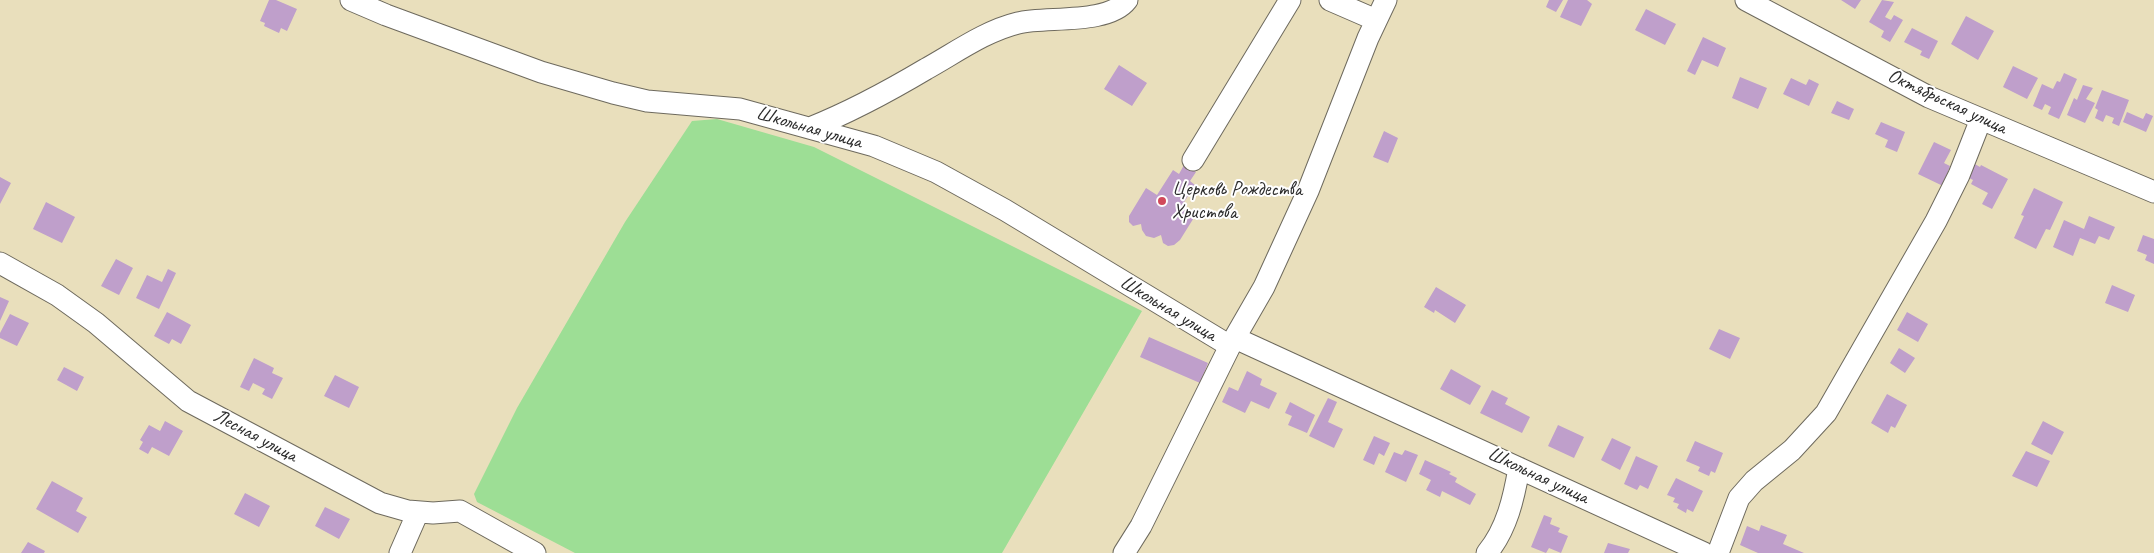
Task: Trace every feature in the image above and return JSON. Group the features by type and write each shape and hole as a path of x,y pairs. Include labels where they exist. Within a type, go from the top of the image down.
{"street":[{"name":"Школьная улица","path":"351,0 386,15 541,72 604,90 647,101 740,109 874,146 936,172 1233,342 1519,468 1704,553"},
{"path":"810,128 894,88 980,38 1018,23 1092,17 1122,6 1127,0"},
{"path":"1193,160 1290,0"},
{"path":"1330,0 1376,20"},
{"path":"1124,553 1141,526 1233,342 1264,287 1308,192 1376,20 1386,0"},
{"name":"Октябрьская улица","path":"1746,0 1929,97 2154,192"},
{"path":"1718,553 1739,498 1754,481 1792,450 1826,413 1936,221 1959,174 1981,119"},
{"name":"Лесная улица","path":"0,263 57,295 96,323 188,401 380,504 418,512 460,511 535,553"},
{"path":"1487,553 1495,543 1513,501 1519,468"},
{"path":"400,553 418,512"}],"green space":[{"path":"717,119 814,147 1142,311 1002,553 575,553 477,502 474,494 517,408 625,222 692,121"}],"building":[{"path":"269,0 276,0 297,9 287,31 281,28 279,33 264,26 265,23 260,21"},
{"path":"1549,0 1563,0 1556,12 1546,7"},
{"path":"1568,0 1587,0 1592,4 1581,26 1560,17"},
{"path":"1841,0 1861,0 1855,9"},
{"path":"1882,0 1894,2 1885,17 1891,20 1894,15 1903,20 1890,42 1881,37 1884,31 1869,22"},
{"path":"1646,9 1676,24 1665,45 1635,30"},
{"path":"1966,16 1994,31 1978,60 1951,44"},
{"path":"1912,28 1938,41 1929,59 1920,55 1922,51 1904,42"},
{"path":"1703,37 1726,48 1718,67 1702,60 1695,75 1687,71"},
{"path":"1119,65 1147,83 1132,106 1104,89"},
{"path":"2013,66 2038,78 2027,99 2003,87"},
{"path":"2064,73 2077,79 2059,119 2048,114 2051,107 2045,104 2042,110 2033,106 2042,84 2053,89 2057,81 2060,82"},
{"path":"1740,77 1767,88 1758,109 1732,98"},
{"path":"1791,78 1806,85 1809,79 1819,84 1809,106 1783,94"},
{"path":"2083,85 2093,88 2086,99 2095,103 2085,123 2067,115 2074,98 2077,100"},
{"path":"2102,90 2129,100 2119,126 2112,123 2114,118 2106,115 2103,122 2095,118 2098,110 2095,108"},
{"path":"1837,101 1854,109 1849,120 1831,113"},
{"path":"2127,112 2143,119 2146,113 2153,116 2146,132 2123,122"},
{"path":"1881,122 1905,132 1897,152 1885,147 1888,140 1875,134"},
{"path":"1384,131 1398,138 1388,163 1373,157"},
{"path":"1934,142 1951,150 1944,163 1950,166 1943,186 1918,174"},
{"path":"1973,163 1980,167 1981,165 2008,179 1992,209 1982,204 1988,193 1971,184 1973,180 1965,176"},
{"name":"Церковь Рождества Христова","path":"1184,165 1196,172 1190,181 1195,185 1181,207 1195,216 1180,240 1174,245 1168,246 1163,243 1161,235 1154,238 1146,236 1141,224 1133,226 1129,222 1129,216 1146,188 1157,195 1173,170 1179,174"},
{"path":"0,177 11,183 0,204"},
{"path":"2034,188 2063,202 2050,230 2046,229 2036,249 2014,238 2024,216 2021,215"},
{"path":"46,202 75,217 62,243 33,229"},
{"path":"2089,216 2115,227 2109,240 2099,236 2095,244 2080,238 2073,256 2053,247 2064,220 2084,229"},
{"path":"2143,235 2154,239 2154,264 2145,260 2147,255 2137,251"},
{"path":"116,259 133,268 119,295 101,286"},
{"path":"168,269 176,273 159,309 136,298 147,275 162,282"},
{"path":"2112,285 2135,295 2128,312 2105,303"},
{"path":"1436,287 1466,305 1455,323 1435,310 1434,313 1424,307"},
{"path":"0,297 9,301 0,321"},
{"path":"167,312 191,325 181,344 172,339 169,344 154,336"},
{"path":"1907,312 1928,324 1918,342 1897,330"},
{"path":"10,314 29,323 17,346 0,338 0,333"},
{"path":"1719,329 1740,338 1730,359 1709,349"},
{"path":"1149,337 1208,363 1200,383 1140,357"},
{"path":"1899,348 1915,358 1905,373 1890,363"},
{"path":"254,358 274,368 272,373 283,378 272,399 262,394 265,389 253,383 249,391 240,387"},
{"path":"64,367 84,377 77,391 57,380"},
{"path":"1451,369 1481,386 1470,405 1440,389"},
{"path":"1247,371 1262,379 1260,385 1277,393 1269,409 1251,401 1245,413 1222,402 1229,387 1238,391"},
{"path":"335,375 359,387 349,408 324,396"},
{"path":"1492,390 1508,398 1505,404 1530,417 1522,433 1480,413"},
{"path":"1887,394 1907,405 1895,428 1891,426 1888,433 1871,423"},
{"path":"1328,398 1337,402 1328,422 1343,429 1334,448 1309,436"},
{"path":"1290,402 1315,415 1307,433 1288,425 1292,416 1285,413"},
{"path":"165,421 183,431 169,456 152,447 148,454 139,449 143,442 140,440 149,425 160,431"},
{"path":"2043,421 2064,432 2052,455 2031,444"},
{"path":"1558,425 1584,437 1574,458 1548,446"},
{"path":"1374,436 1390,443 1384,456 1379,453 1374,465 1363,460"},
{"path":"1612,438 1631,447 1620,470 1601,460"},
{"path":"1695,441 1723,453 1715,473 1711,471 1709,476 1698,471 1700,467 1686,461"},
{"path":"1405,450 1418,455 1406,482 1385,472 1394,452 1402,455"},
{"path":"2026,451 2050,461 2037,487 2012,476"},
{"path":"1636,456 1658,466 1648,489 1640,485 1637,490 1624,484"},
{"path":"1425,460 1451,472 1449,474 1457,478 1455,482 1476,494 1470,505 1442,491 1440,497 1426,490 1431,480 1419,474"},
{"path":"1676,478 1703,491 1693,512 1687,509 1686,513 1677,508 1679,504 1673,502 1675,498 1667,495"},
{"path":"52,481 83,498 76,511 87,517 78,533 36,509"},
{"path":"245,493 270,506 259,527 234,514"},
{"path":"325,507 350,519 339,539 315,526"},
{"path":"1544,515 1552,518 1550,524 1560,528 1558,532 1568,536 1561,553 1549,548 1546,553 1531,547"},
{"path":"1761,525 1787,535 1783,544 1804,553 1758,553 1740,545 1747,526 1759,531"},
{"path":"28,542 45,551 44,553 21,553"},
{"path":"1608,543 1630,549 1628,553 1604,553"}],"place":[{"name":"Церковь Рождества Христова","path":"1162,201"}]}
